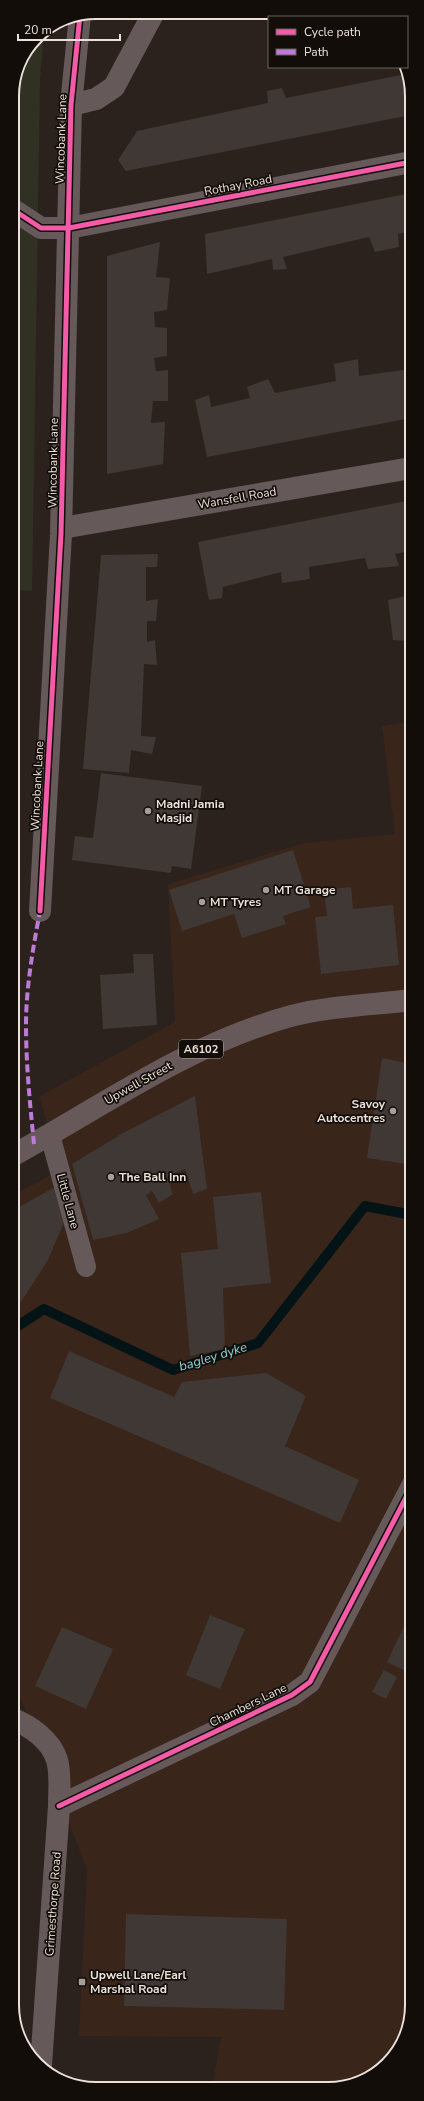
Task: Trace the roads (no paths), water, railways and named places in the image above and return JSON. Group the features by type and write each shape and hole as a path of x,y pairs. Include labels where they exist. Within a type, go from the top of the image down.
{"main road":[{"name":"Upwell Street","path":"19,1152 167,1066 204,1048 260,1025 293,1016 405,1001"}],"street":[{"path":"71,105 96,99 114,86 150,19"},
{"name":"Wincobank Lane","path":"40,911 62,528 71,105 79,20"},
{"name":"Rothay Road","path":"19,214 41,228 69,228 405,163"},
{"name":"Wansfell Road","path":"62,528 405,469"},
{"name":"Chambers Lane","path":"59,1806 292,1695 310,1682 405,1499"},
{"name":"Grimesthorpe Road","path":"19,1722 36,1732 49,1746 56,1759 59,1806 41,2058"}],"lane":[{"name":"Little Lane","path":"50,1135 86,1267"}],"waterway":[{"name":"bagley dyke","path":"19,1325 44,1309 173,1370 258,1343 365,1206 405,1214"}],"place":[{"name":"Madni Jamia Masjid","path":"148,811"},
{"name":"MT Garage","path":"266,890"},
{"name":"MT Tyres","path":"202,902"},
{"name":"Savoy Autocentres","path":"393,1111"},
{"name":"The Ball Inn","path":"111,1177"},
{"name":"Upwell Lane/Earl Marshal Road","path":"82,1982"}]}
